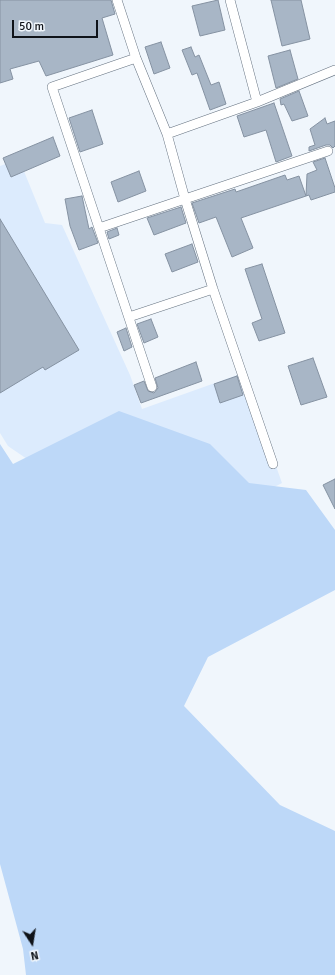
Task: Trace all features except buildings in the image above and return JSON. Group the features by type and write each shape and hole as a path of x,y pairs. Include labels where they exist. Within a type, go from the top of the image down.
{"street":[{"path":"117,0 136,58 167,134 185,199 273,464"},
{"path":"230,0 257,102"},
{"path":"136,58 52,87 152,387"},
{"path":"167,134 257,102 335,70"},
{"path":"99,228 328,151"},
{"path":"129,317 214,289"}],"shaded area":[{"path":"19,159 45,223 62,225 130,375 142,409 243,373 282,483 228,511 135,533 8,446 0,433 0,166"},
{"path":"119,411 210,444 249,483 306,490 335,530 335,590 208,657 184,706 280,805 335,831 335,975 26,975 23,949 0,864 0,444 13,464"}]}
